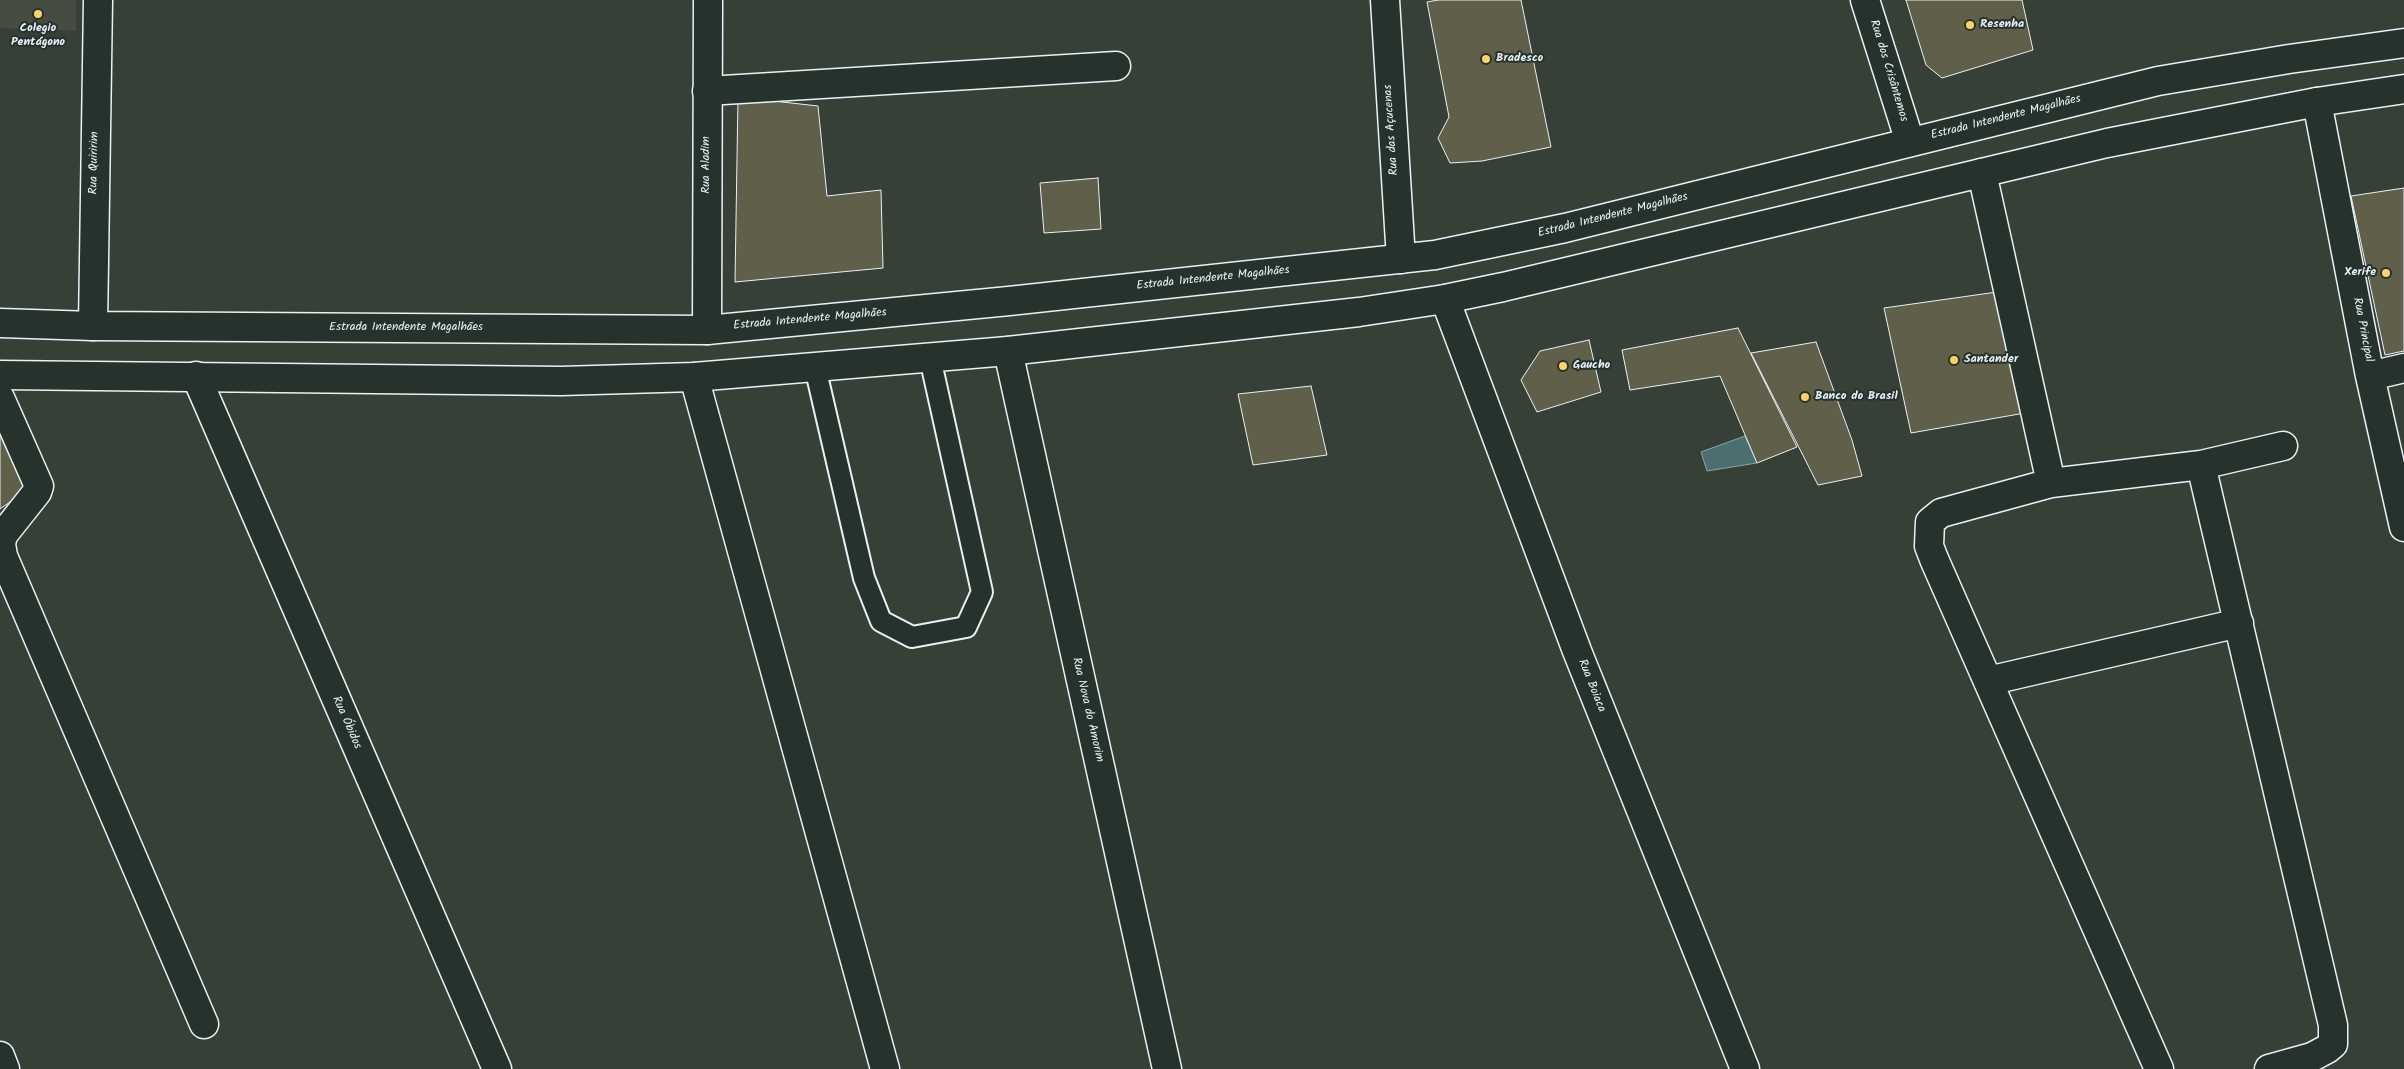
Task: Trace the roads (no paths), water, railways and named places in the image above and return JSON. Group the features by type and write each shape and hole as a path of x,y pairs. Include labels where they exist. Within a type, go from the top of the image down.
{"street":[{"name":"Rua Quiririm","path":"93,326 98,0"},
{"name":"Rua Aladim","path":"707,330 708,0"},
{"name":"Rua das Açucenas","path":"1385,0 1401,259"},
{"name":"Rua dos Crisântemos","path":"1865,0 1910,142"},
{"name":"Estrada Intendente Magalhães","path":"0,323 93,326 707,330 1019,300 1401,259 1435,255 1557,230 2158,81 2240,66 2404,43"},
{"path":"707,91 1116,66"},
{"path":"0,375 561,381 694,378 1008,351 1359,312 1446,299 2107,144 2317,102 2404,89"},
{"name":"Rua Principal","path":"2317,102 2370,376 2404,527"},
{"path":"1982,173 2051,483"},
{"name":"Rua Boiaca","path":"1446,299 1577,651 1745,1069"},
{"name":"Rua Nova do Amorim","path":"1008,351 1167,1069"},
{"path":"2370,376 2404,368"},
{"name":"Rua Óbidos","path":"196,376 498,1069"},
{"path":"694,378 885,1069"},
{"path":"0,398 39,486 37,492 3,535 1,544 3,556 204,1024"},
{"path":"2159,1069 1929,546 1930,522 1941,513 2051,483 2201,465 2283,446"},
{"path":"2201,465 2333,1025 2333,1044 2327,1049 2312,1057 2269,1069"},
{"path":"1988,681 2238,623"},
{"path":"0,1056 6,1069"}],"lane":[{"path":"815,367 864,578 881,621 912,638 966,627 982,592 930,358"}],"water":[{"path":"1745,436 1757,463 1707,471 1701,452"}],"place":[{"name":"Colegio Pentágono","path":"38,14"},
{"name":"Resenha","path":"1970,25"},
{"name":"Bradesco","path":"1486,59"},
{"name":"Xerife","path":"2386,273"},
{"name":"Santander","path":"1954,360"},
{"name":"Gaucho","path":"1563,366"},
{"name":"Banco do Brasil","path":"1805,397"}]}
